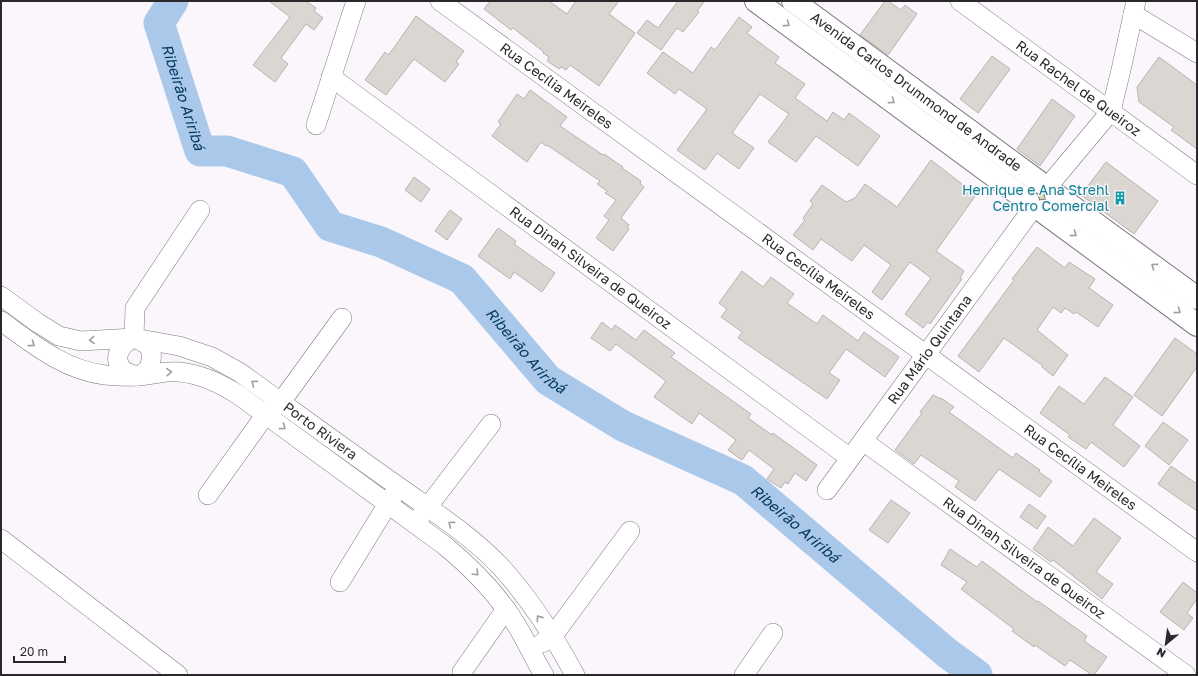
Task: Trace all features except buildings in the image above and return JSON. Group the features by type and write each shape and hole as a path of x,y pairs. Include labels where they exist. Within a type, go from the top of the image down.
{"main road":[{"name":"Avenida Carlos Drummond de Andrade","path":"756,1 1034,207 1197,325"},
{"name":"Avenida Carlos Drummond de Andrade","path":"793,1 1049,187 1197,298"},
{"path":"1034,207 1051,208 1056,200 1049,187"}],"street":[{"path":"316,124 356,1"},
{"name":"Rua Cecília Meireles","path":"440,1 1197,552"},
{"name":"Rua Rachel de Queiroz","path":"960,1 1197,175"},
{"path":"1049,187 1111,111 1122,70 1135,8 1197,54"},
{"name":"Rua Dinah Silveira de Queiroz","path":"331,77 850,458"},
{"name":"Rua Mário Quintana","path":"827,490 1034,207"},
{"path":"136,376 148,369 151,358 150,348 134,338 135,308 200,210"},
{"name":"Porto Riviera","path":"1,296 43,327 59,336 81,341 134,338 178,346 212,357 239,372 427,506 472,540 501,567 519,589 552,637 574,675"},
{"path":"208,495 266,414 281,402 342,318"},
{"name":"Porto Riviera","path":"1,321 53,358 87,371 106,375 136,376 178,372 209,379 225,387 266,414 444,544 473,570 506,609 544,675"},
{"path":"415,524 427,506 491,424"},
{"name":"Rua Dinah Silveira de Queiroz","path":"862,441 1186,675"},
{"path":"340,582 387,503 399,487"},
{"path":"530,650 552,637 630,531"},
{"path":"1,539 178,675"},
{"path":"462,672 506,609"},
{"path":"744,675 774,632"}],"green space":[{"path":"1045,187 1049,203 1042,206 1033,193 1035,190"}],"waterway":[{"name":"Ribeirão Ariribá","path":"173,1 159,23 200,151 227,151 293,172 330,226 381,242 462,279 548,380 623,426 743,480 947,653 977,675"}],"place":[{"name":"Henrique e Ana Strehl Centro Comercial","path":"1120,198"}]}
